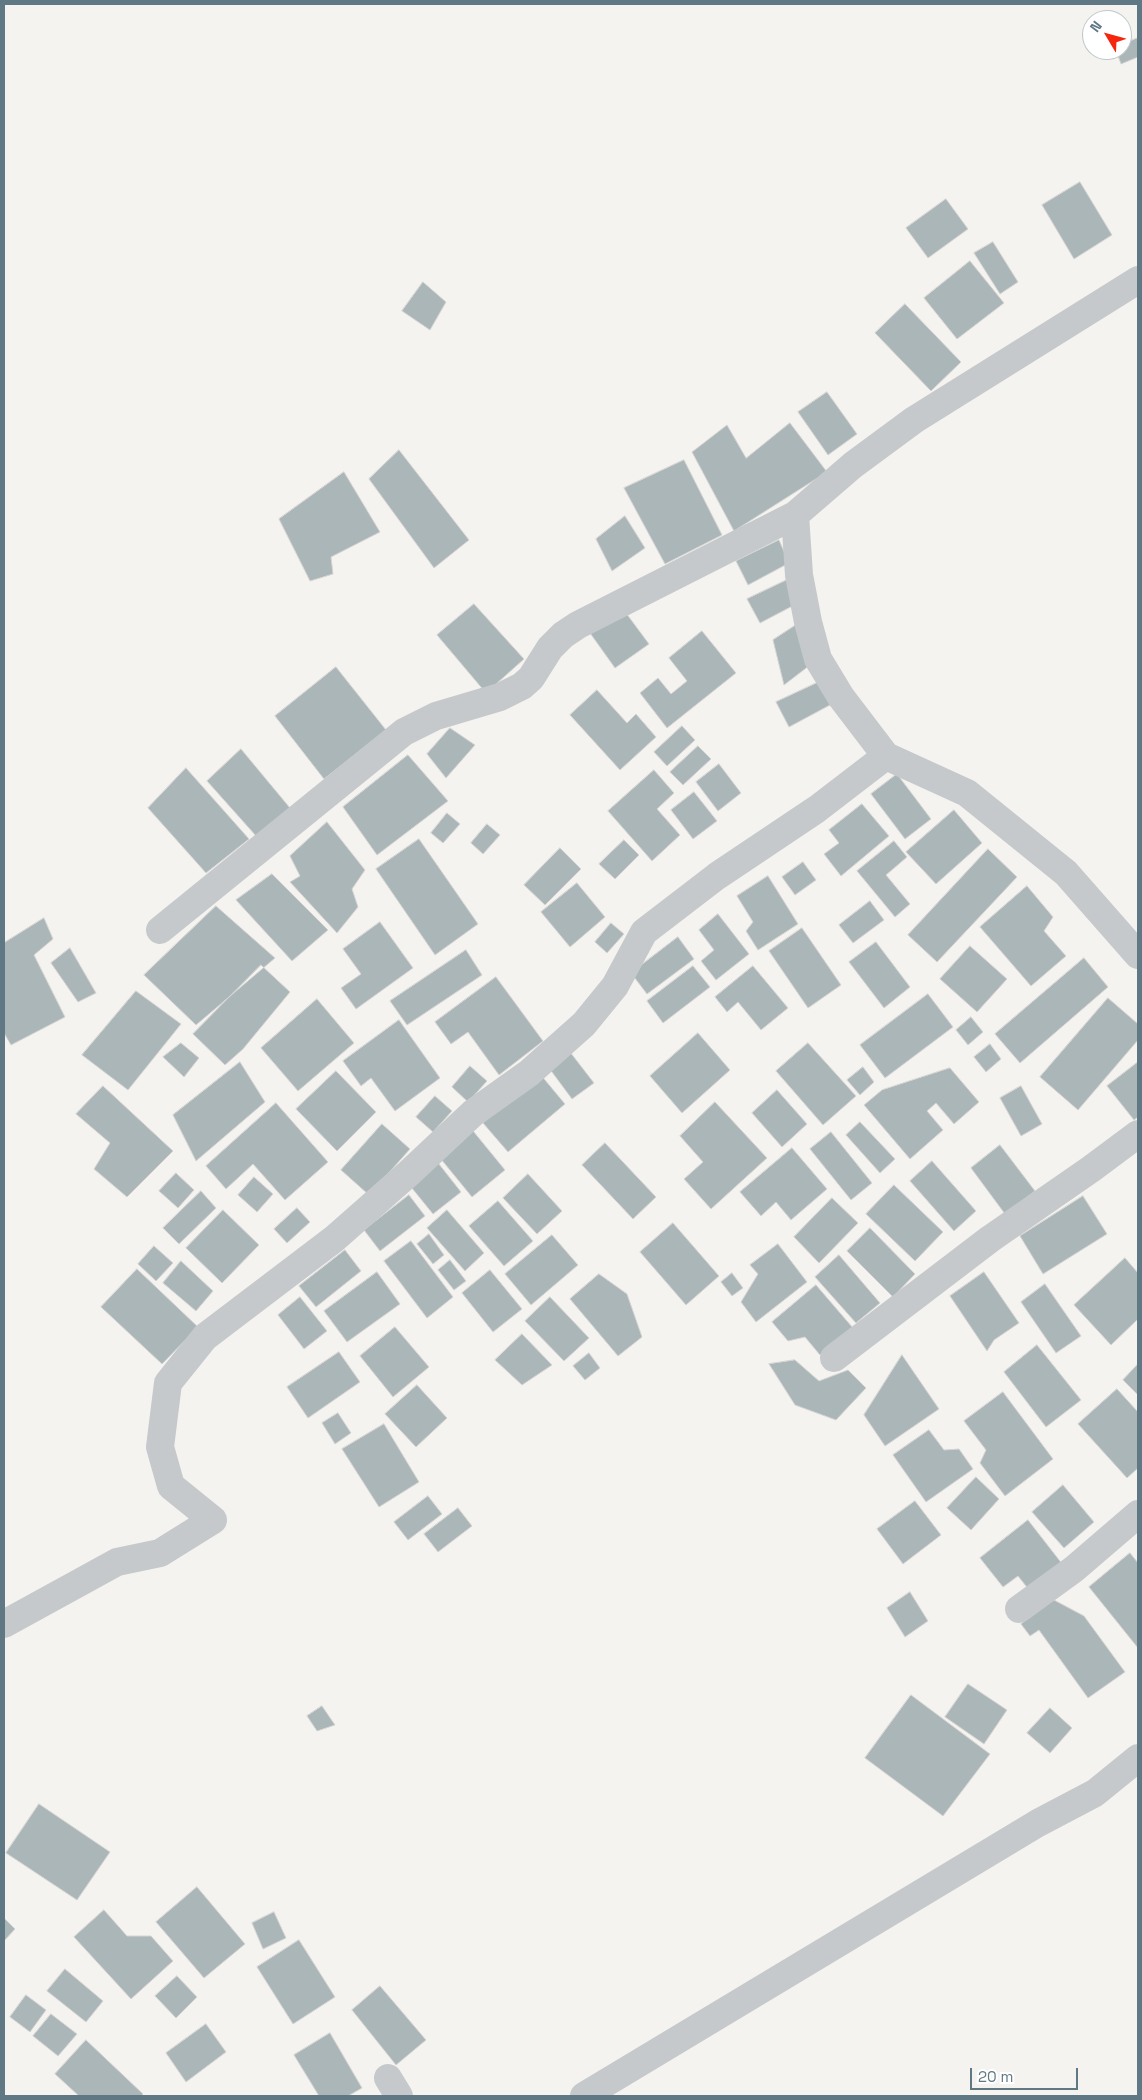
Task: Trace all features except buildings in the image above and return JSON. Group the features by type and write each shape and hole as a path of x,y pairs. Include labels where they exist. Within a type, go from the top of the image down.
{"street":[{"path":"160,930 404,732 436,716 511,693 531,678 550,648 562,635 578,625 794,515 853,465 914,420 1138,280"},
{"path":"794,515 799,575 808,622 818,659 841,697 886,756 968,793 1066,873 1138,955"},
{"path":"4,1624 117,1562 160,1553 213,1520 171,1486 160,1447 168,1383 204,1337 334,1239 473,1113 529,1073 584,1024 615,986 644,932 717,876 817,809 886,756"},
{"path":"834,1358 990,1238 1091,1169 1138,1134"},
{"path":"1019,1609 1074,1569 1138,1514"},
{"path":"584,2096 1030,1828 1095,1793 1138,1758"}]}
